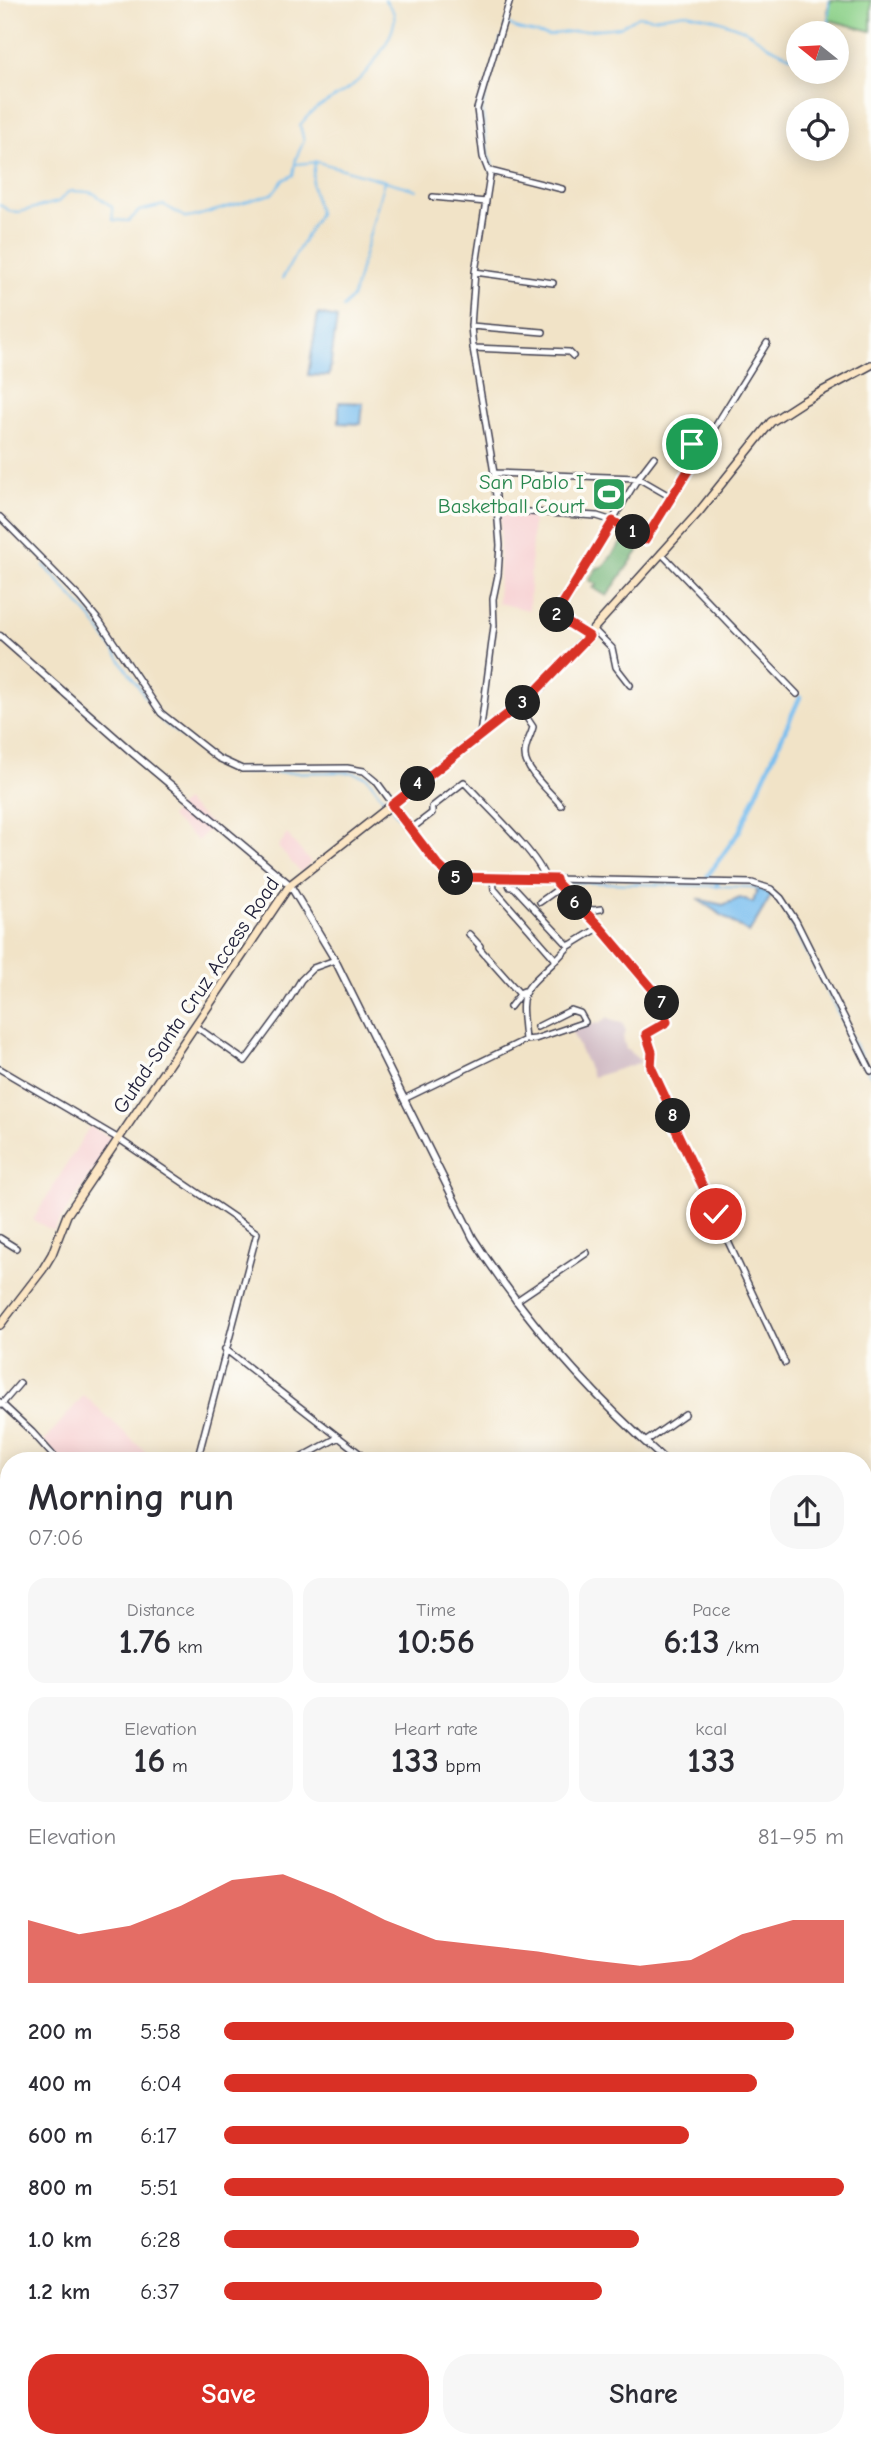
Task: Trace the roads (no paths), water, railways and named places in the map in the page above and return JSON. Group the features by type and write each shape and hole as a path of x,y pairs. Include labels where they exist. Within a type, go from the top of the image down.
{"main road":[{"name":"Gutad-Santa Cruz Access Road","path":"0,1325 43,1269 52,1254 67,1215 290,885 540,688 592,633 730,475 771,422 871,365"}],"street":[{"path":"480,735 494,626 493,599 498,575 499,545 494,473 471,326 475,272 489,171 483,157 477,109 510,0"},
{"path":"489,171 562,189"},
{"path":"433,197 486,202"},
{"path":"475,272 554,283"},
{"path":"471,326 543,332"},
{"path":"496,510 597,516 613,521 645,540 767,343"},
{"path":"473,348 569,352 573,355"},
{"path":"672,440 687,441 702,448"},
{"path":"630,685 616,667 612,648 592,633 560,618 557,612 638,478 654,457"},
{"path":"494,473 638,478 671,497"},
{"path":"0,517 100,622 161,713 218,758 242,769 347,768 364,771 376,781 438,865 451,877 493,880 545,878 752,883 771,888 796,921 871,1071"},
{"path":"661,553 797,694"},
{"path":"0,636 134,754 290,885 335,960 473,1237 516,1301 603,1401 656,1452"},
{"path":"519,706 533,725 525,759 537,778 561,805"},
{"path":"411,828 432,813 432,807 464,782 528,852 541,868 545,878"},
{"path":"507,879 510,887 514,887 569,946"},
{"path":"556,879 661,999 667,1022 646,1034 652,1052 651,1067 670,1108 674,1126 785,1363"},
{"path":"493,880 494,889 556,960 569,946 600,927"},
{"path":"540,902 561,887"},
{"path":"580,908 601,909"},
{"path":"469,934 506,981 519,993 524,992"},
{"path":"195,1026 245,1061 301,980 313,968 335,960"},
{"path":"510,1007 517,996 553,963"},
{"path":"524,992 522,1003 526,1040"},
{"path":"404,1099 526,1040 585,1022 580,1013 571,1010 537,1027"},
{"path":"0,1069 119,1139 257,1233 199,1452"},
{"path":"0,1238 16,1248"},
{"path":"516,1301 587,1253"},
{"path":"225,1349 358,1452"},
{"path":"20,1383 1,1404 49,1452"},
{"path":"645,1442 685,1414"},
{"path":"312,1452 339,1437"}],"water":[{"path":"318,314 337,318 329,376 308,375"},
{"path":"339,402 363,403 361,424 339,423"},
{"path":"757,889 772,894 749,933 697,899 723,905 740,898 753,903"}],"waterway":[{"path":"0,205 10,211 19,212 58,202 68,192 88,192 112,207 113,220 129,221 139,211 164,205 186,218 272,194 283,180 293,175 296,158 304,141 300,125 312,112 359,79 374,63 387,42 394,14 385,0"},
{"path":"829,0 829,21"},
{"path":"505,26 507,23 517,29 549,36 620,27 638,16 653,18 686,13 715,19 745,30 786,54"},
{"path":"494,169 488,154 482,109 501,38"},
{"path":"282,279 319,213 312,185 315,161"},
{"path":"296,164 318,162 417,190"},
{"path":"343,308 353,296 384,181"},
{"path":"44,565 92,619 162,721 217,764 238,773 351,772 367,777 388,805"},
{"path":"717,886 717,881 707,880 708,875 739,832 800,697"},
{"path":"393,810 418,842"},
{"path":"452,880 462,883 491,882"},
{"path":"496,882 506,882"},
{"path":"512,882 554,882"},
{"path":"567,882 751,887 770,892"},
{"path":"779,900 863,1060"},
{"path":"868,1071 871,1076"}],"place":[{"name":"San Pablo I Basketball Court","path":"609,494"}]}
